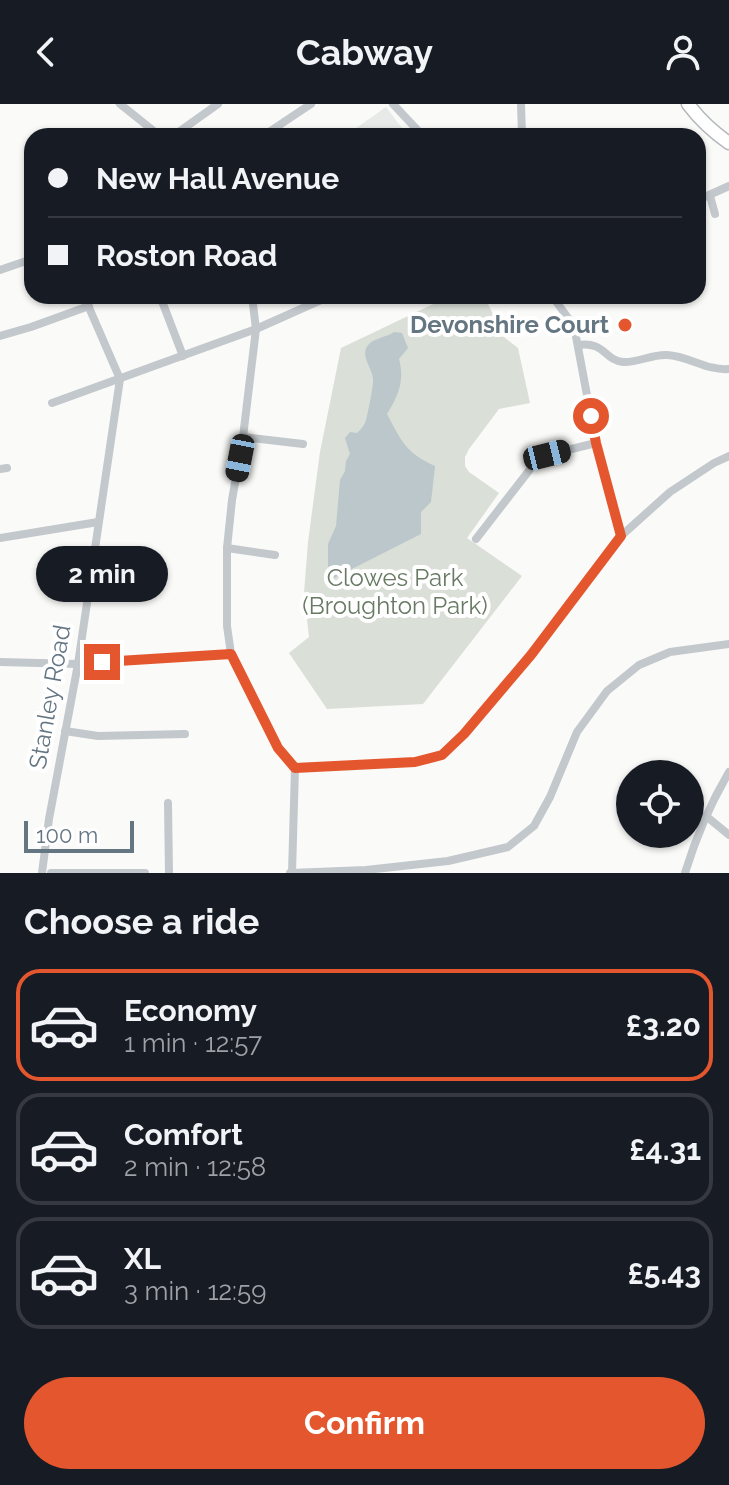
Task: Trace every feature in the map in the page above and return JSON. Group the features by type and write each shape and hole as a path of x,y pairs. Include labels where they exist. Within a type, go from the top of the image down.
{"highway":[{"path":"688,104 713,132 729,143"}],"street":[{"path":"120,104 150,128"},
{"path":"184,128 218,104"},
{"path":"275,128 311,104"},
{"path":"393,104 416,128"},
{"path":"521,104 522,128"},
{"path":"706,197 729,186"},
{"path":"710,196 715,214"},
{"path":"0,270 24,262"},
{"path":"163,304 183,356"},
{"path":"253,304 256,329 227,548 227,626 231,654 278,748 295,768 290,873 361,872 448,861 508,847 534,826 550,797 577,732 607,691 639,665 670,652 729,644"},
{"path":"52,403 256,329 312,304"},
{"path":"558,304 571,320 578,345 596,443 621,536"},
{"path":"0,336 89,306 120,379"},
{"path":"578,345 593,344 618,361 629,362 662,354 708,367 729,369"},
{"name":"Stanley Road","path":"42,873 78,664 120,379"},
{"path":"243,437 303,444"},
{"path":"476,539 538,459 596,443"},
{"path":"295,768 415,762 442,755 464,734 531,655 621,536 670,492 729,456"},
{"path":"0,538 98,522"},
{"path":"227,548 275,555"},
{"path":"0,662 78,664 231,654"},
{"path":"65,731 98,736 185,734"},
{"path":"685,873 696,838 729,772"},
{"path":"168,803 169,873"},
{"path":"706,816 729,835"},
{"path":"51,873 145,873"}],"shaded area":[{"path":"386,107 402,128 356,128"},
{"path":"394,332 402,333 408,348 399,359 399,388 387,414 405,445 435,466 431,502 421,512 421,534 332,579 328,570 328,544 336,526 340,480 350,454 345,438 350,432 357,433 365,423 369,408 373,379 365,352 372,341"}],"green space":[{"name":"Clowes Park (Broughton Park)","path":"433,304 488,304 505,338 518,348 530,403 499,409 469,449 465,466 499,493 467,538 522,576 423,704 327,709 289,653 309,637 304,593 308,542 320,452 341,348"}],"place":[{"name":"Devonshire Court","path":"625,325"}],"route":[{"path":"102,662 231,654 278,748 295,768 415,762 442,755 464,734 531,655 621,536 591,416"}]}
